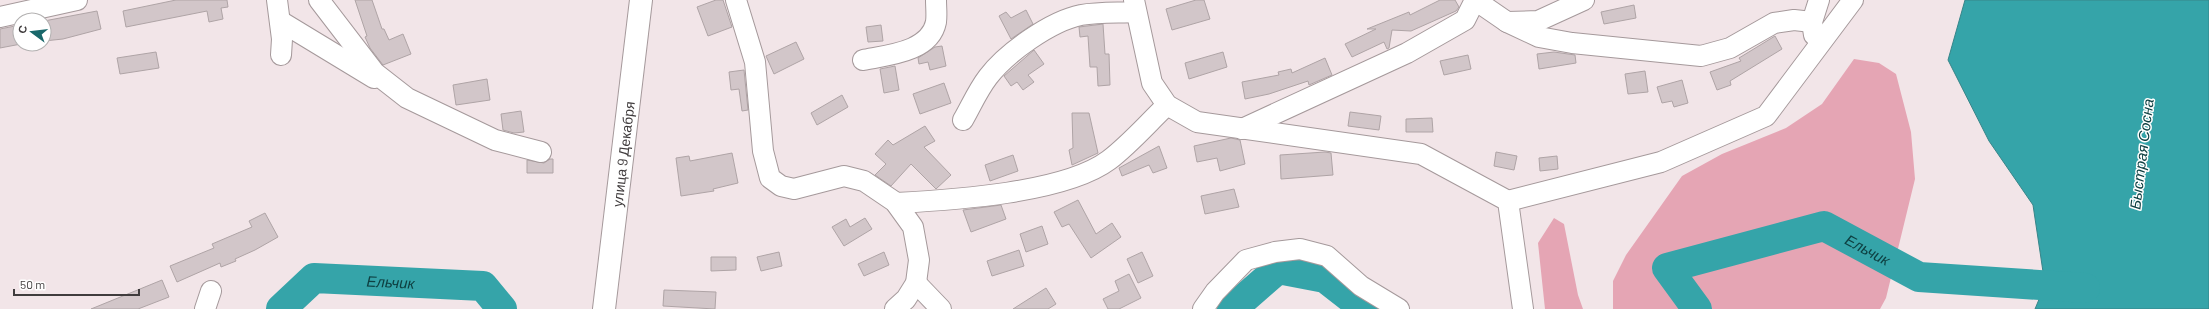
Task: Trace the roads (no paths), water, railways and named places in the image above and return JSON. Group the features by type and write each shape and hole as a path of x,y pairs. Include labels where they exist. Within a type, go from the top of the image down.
{"main road":[{"name":"улица 9 Декабря","path":"604,309 641,0"}],"street":[{"path":"0,17 77,0"},
{"path":"277,0 282,39 281,56"},
{"path":"319,0 375,73 407,98"},
{"path":"736,0 755,62 763,151 770,178 781,186 794,189 844,176 864,181 896,203 913,227 919,260 916,283 906,299 895,309"},
{"path":"863,60 904,51 927,40 936,22 936,0"},
{"path":"1242,129 1407,53 1465,20 1475,0 1507,22 1539,37 1572,43 1701,56 1730,48 1774,23 1794,20 1812,22"},
{"path":"1507,22 1538,21 1584,0"},
{"path":"1819,0 1812,22 1814,35 1820,43"},
{"path":"963,120 988,78 1003,60 1026,41 1052,27 1080,15 1135,6 1152,83 1167,105 1197,122 1421,154 1508,202 1661,162 1766,116 1853,0"},
{"path":"280,21 407,98 495,140 541,152"},
{"path":"896,203 961,200 1040,186 1084,175 1110,160 1167,105"},
{"path":"1508,202 1523,309"},
{"path":"1203,309 1215,292 1246,260 1275,252 1300,249 1327,256 1361,286 1399,309"},
{"path":"916,283 941,309"}],"water":[{"name":"Быстрая Сосна","path":"1965,0 2209,0 2209,309 2035,309 2045,285 2033,205 1989,141 1948,60"}],"waterway":[{"name":"Ельчик","path":"1697,309 1667,268 1824,226 1919,277 2085,288"},
{"name":"Ельчик","path":"1232,309 1278,269 1325,278 1365,309"},
{"name":"Ельчик","path":"281,309 314,278 483,286 502,309"}]}
